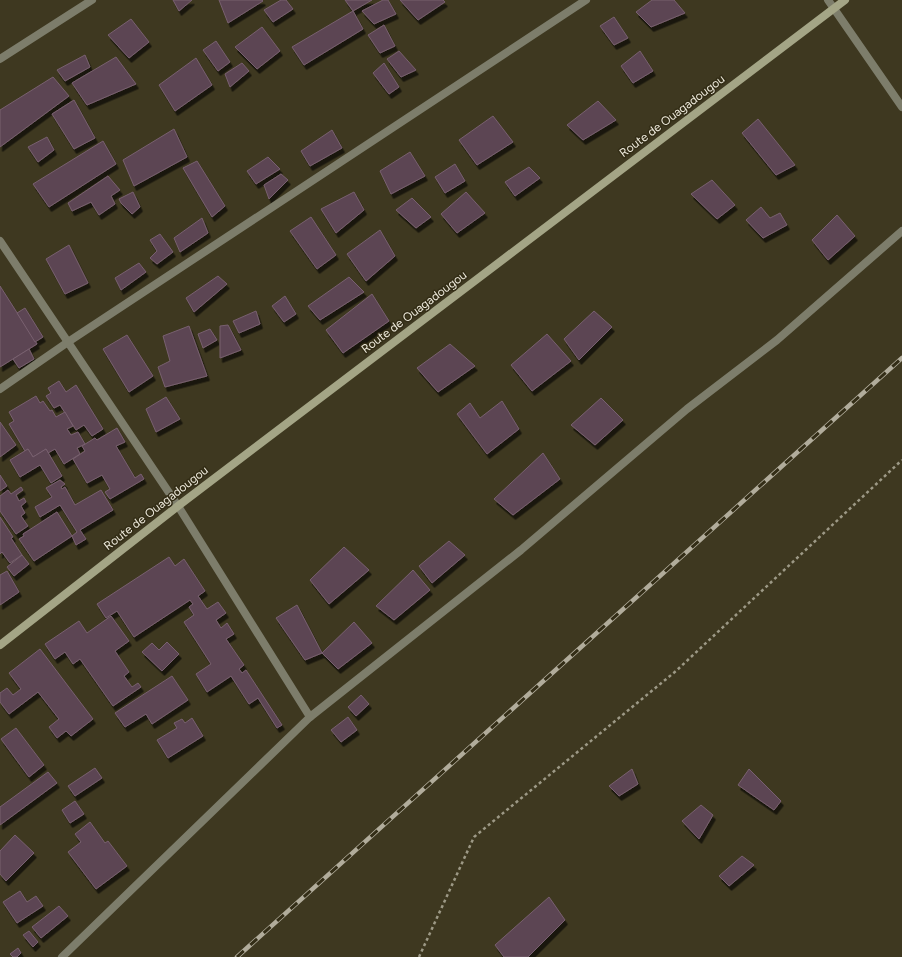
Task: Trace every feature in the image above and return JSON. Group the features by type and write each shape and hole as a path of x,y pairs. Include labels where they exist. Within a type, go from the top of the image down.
{"street":[{"path":"0,59 92,0"},
{"path":"0,389 68,342 586,0"},
{"path":"828,0 902,107"},
{"name":"Route de Ouagadougou","path":"0,645 178,506 845,0"},
{"path":"62,957 310,717 521,550 687,409 777,340 902,231"},
{"path":"0,241 178,506 310,717"}],"path":[{"path":"420,957 474,837 676,671 902,460"}],"building":[{"path":"173,0 192,0 179,11"},
{"path":"219,0 262,0 263,1 228,23"},
{"path":"281,0 286,0 293,9 273,22 264,10"},
{"path":"345,0 372,0 353,11"},
{"path":"383,0 388,0 396,14 374,24 362,11"},
{"path":"400,0 443,0 445,2 418,20"},
{"path":"652,0 674,0 685,13 651,27 636,12"},
{"path":"353,11 363,29 304,65 292,47"},
{"path":"614,17 628,38 614,45 600,26"},
{"path":"131,19 149,42 129,58 108,35"},
{"path":"384,25 395,46 380,53 368,35"},
{"path":"262,27 280,51 257,69 235,47"},
{"path":"216,41 230,62 218,71 203,50"},
{"path":"399,51 416,70 401,77 387,59"},
{"path":"640,51 653,71 633,83 621,66"},
{"path":"85,55 90,67 65,81 57,70"},
{"path":"116,57 136,84 87,105 72,83"},
{"path":"196,58 212,85 175,111 159,85"},
{"path":"242,63 249,71 230,87 225,74"},
{"path":"384,63 399,87 389,94 373,73"},
{"path":"53,77 69,96 0,147 0,110"},
{"path":"74,100 95,138 74,149 52,114"},
{"path":"598,101 616,120 583,140 567,125"},
{"path":"493,116 513,142 477,165 459,140"},
{"path":"758,119 795,165 776,175 742,133"},
{"path":"174,129 187,157 134,186 123,160"},
{"path":"332,130 342,148 310,166 301,151"},
{"path":"47,137 54,150 38,162 28,147"},
{"path":"103,141 116,164 49,207 33,184"},
{"path":"410,152 425,176 391,194 380,171"},
{"path":"268,157 280,169 256,184 247,171"},
{"path":"197,161 225,206 212,217 183,168"},
{"path":"455,164 465,181 445,193 435,177"},
{"path":"529,167 540,178 515,196 505,182"},
{"path":"281,174 288,180 269,199 264,185"},
{"path":"108,176 120,190 111,196 115,204 99,215 91,202 72,211 68,203"},
{"path":"712,180 735,205 717,219 691,194"},
{"path":"133,192 140,207 132,214 119,199"},
{"path":"354,192 364,210 336,233 321,209"},
{"path":"466,192 485,213 457,233 441,214"},
{"path":"412,198 431,217 416,228 396,210"},
{"path":"761,207 770,218 780,213 787,225 763,238 746,220"},
{"path":"837,215 855,236 828,260 812,240"},
{"path":"311,217 336,255 317,269 290,231"},
{"path":"202,218 208,233 180,252 174,238"},
{"path":"380,230 395,256 366,281 347,254"},
{"path":"160,234 173,252 157,264 150,258 157,251 150,240"},
{"path":"69,245 88,283 65,294 46,259"},
{"path":"139,263 146,272 121,290 115,278"},
{"path":"218,276 227,284 194,312 186,298"},
{"path":"349,277 364,292 320,320 308,306"},
{"path":"0,286 37,344 0,367"},
{"path":"372,294 389,321 343,353 326,330"},
{"path":"285,296 296,314 284,322 272,306"},
{"path":"25,308 43,337 35,342 17,313"},
{"path":"256,311 260,324 239,333 233,321"},
{"path":"594,311 612,327 579,360 564,339"},
{"path":"228,325 241,350 220,358 220,326"},
{"path":"189,326 207,376 165,387 158,367 170,361 163,336"},
{"path":"210,329 217,340 203,348 198,334"},
{"path":"547,334 571,361 532,391 511,365"},
{"path":"127,335 153,376 129,392 103,349"},
{"path":"450,344 475,366 438,392 417,368"},
{"path":"29,349 34,359 19,368 13,359"},
{"path":"59,381 66,392 76,385 103,429 92,436 84,425 76,430 60,405 54,408 46,396 51,393 48,388"},
{"path":"36,396 40,403 43,401 50,411 52,410 56,417 65,412 73,426 67,429 71,435 78,432 85,444 77,448 80,454 64,464 55,449 48,453 46,449 33,457 28,449 25,451 9,424 14,421 9,412"},
{"path":"166,397 180,419 156,432 146,409"},
{"path":"601,398 623,420 595,445 571,425"},
{"path":"502,401 519,429 487,454 457,414 470,403 480,418"},
{"path":"0,422 16,445 0,457"},
{"path":"117,428 125,442 116,446 135,478 141,474 144,479 110,499 105,492 110,489 102,475 87,483 73,459 85,451 82,446 95,438 97,440"},
{"path":"28,449 33,457 46,449 62,476 51,483 40,465 20,477 10,460"},
{"path":"543,453 560,479 513,515 494,499"},
{"path":"0,475 7,486 0,491"},
{"path":"60,480 65,484 61,487 62,489 65,487 75,505 101,490 113,510 80,530 86,539 76,545 72,536 77,532 60,505 40,517 35,507 52,497 46,488"},
{"path":"21,487 23,490 16,495 19,501 24,498 26,502 21,506 25,513 21,516 28,526 16,534 0,511 0,496 8,490 11,494"},
{"path":"57,512 72,536 34,561 19,539 24,536 23,534"},
{"path":"0,517 13,537 11,538 22,555 10,563 2,552 0,554"},
{"path":"449,541 465,555 432,583 419,566"},
{"path":"344,547 369,570 329,604 310,580"},
{"path":"22,555 29,564 14,576 7,567"},
{"path":"169,557 175,566 184,559 205,591 198,596 207,609 218,602 226,613 216,620 221,628 227,623 234,634 226,639 244,665 239,669 242,673 246,670 282,725 277,728 258,698 249,704 231,676 207,692 196,674 211,664 184,622 194,615 189,607 193,604 190,600 134,637 117,611 106,618 97,604"},
{"path":"413,570 430,590 394,620 376,606"},
{"path":"7,571 19,592 0,605 0,575"},
{"path":"297,605 322,653 305,660 276,618"},
{"path":"111,616 129,641 115,651 129,672 124,676 132,687 138,683 141,687 113,706 80,659 73,664 65,652 55,659 45,644 79,621 87,633"},
{"path":"354,622 372,643 338,669 322,653"},
{"path":"167,642 179,654 162,671 142,652 152,643 159,650"},
{"path":"40,649 93,719 71,736 66,731 57,738 49,727 59,719 38,692 9,714 0,702 0,693 7,688 13,695 21,689 9,673"},
{"path":"172,676 188,700 152,724 146,714 125,727 115,713"},
{"path":"361,695 369,704 356,716 348,707"},
{"path":"348,717 357,730 341,742 331,730"},
{"path":"192,718 203,736 168,758 157,740 177,728 174,723 182,719 185,723"},
{"path":"16,728 44,765 29,777 1,739"},
{"path":"95,768 102,778 75,796 68,786"},
{"path":"632,769 638,784 619,796 609,786"},
{"path":"749,769 781,801 774,810 738,785"},
{"path":"48,772 57,783 0,825 0,807"},
{"path":"75,801 84,814 70,823 62,810"},
{"path":"701,805 713,815 699,839 682,821"},
{"path":"90,822 105,843 108,841 127,866 96,889 68,852 81,842 75,834"},
{"path":"15,835 34,853 6,881 0,874 0,851"},
{"path":"742,856 754,865 729,886 719,876"},
{"path":"20,891 27,902 36,896 43,906 17,923 3,902"},
{"path":"549,897 565,920 528,957 504,957 495,945"},
{"path":"59,906 68,916 41,938 32,927"},
{"path":"29,931 38,942 33,947 23,935"},
{"path":"18,948 21,953 17,957 13,957 10,954"}],"railway":[{"path":"237,957 902,358"}]}
